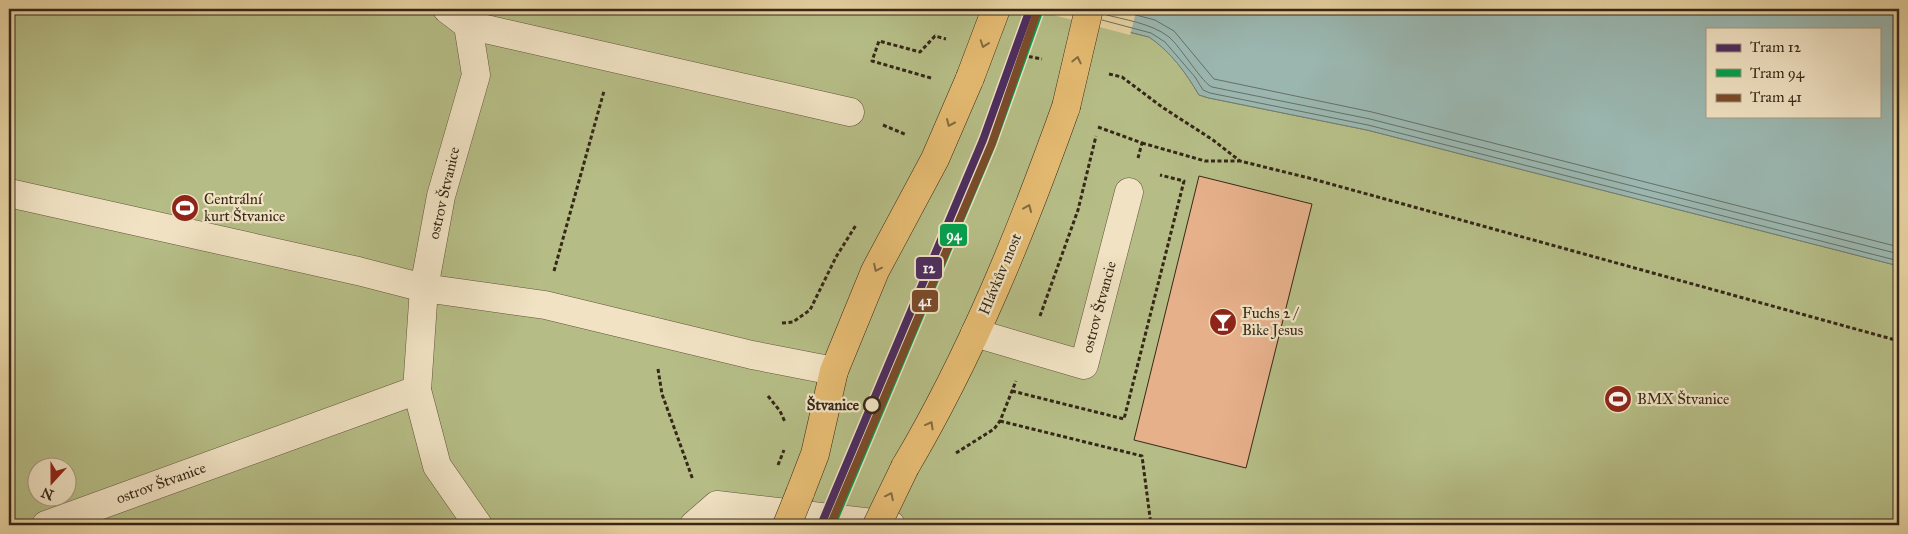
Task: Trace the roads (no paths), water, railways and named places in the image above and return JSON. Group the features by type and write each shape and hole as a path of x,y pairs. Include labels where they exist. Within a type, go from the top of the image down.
{"main road":[{"path":"787,525 816,454 834,371 875,271 935,158 970,78 996,9"},
{"name":"Hlávkův most","path":"877,525 905,467 930,424 975,334 1033,196 1066,107 1090,9"}],"lane":[{"path":"457,17 613,58 850,112"},
{"name":"ostrov Štvanice","path":"457,17 476,75 440,196 424,288 417,390 437,466 478,525"},
{"name":"ostrov Štvancie","path":"975,334 1084,365 1129,192"},
{"path":"9,193 358,271 424,288 545,305 752,355 834,371"},
{"name":"ostrov Štvanice","path":"46,525 417,390"},
{"path":"703,517 717,505 891,525"}],"water":[{"path":"1038,9 1899,9 1899,266 1367,130 1199,95 1177,63 1149,37"}],"tram line":[{"name":"12","path":"821,525 983,140 1030,9"},
{"name":"41","path":"832,521 992,143 1038,9"},
{"name":"94","path":"832,525 992,144 1039,12"}],"place":[{"name":"Centrální kurt Štvanice","path":"185,208"},
{"name":"Fuchs 2 / Bike Jesus","path":"1223,322"},
{"name":"BMX Štvanice","path":"1618,399"},
{"name":"Štvanice","path":"872,405"}]}
